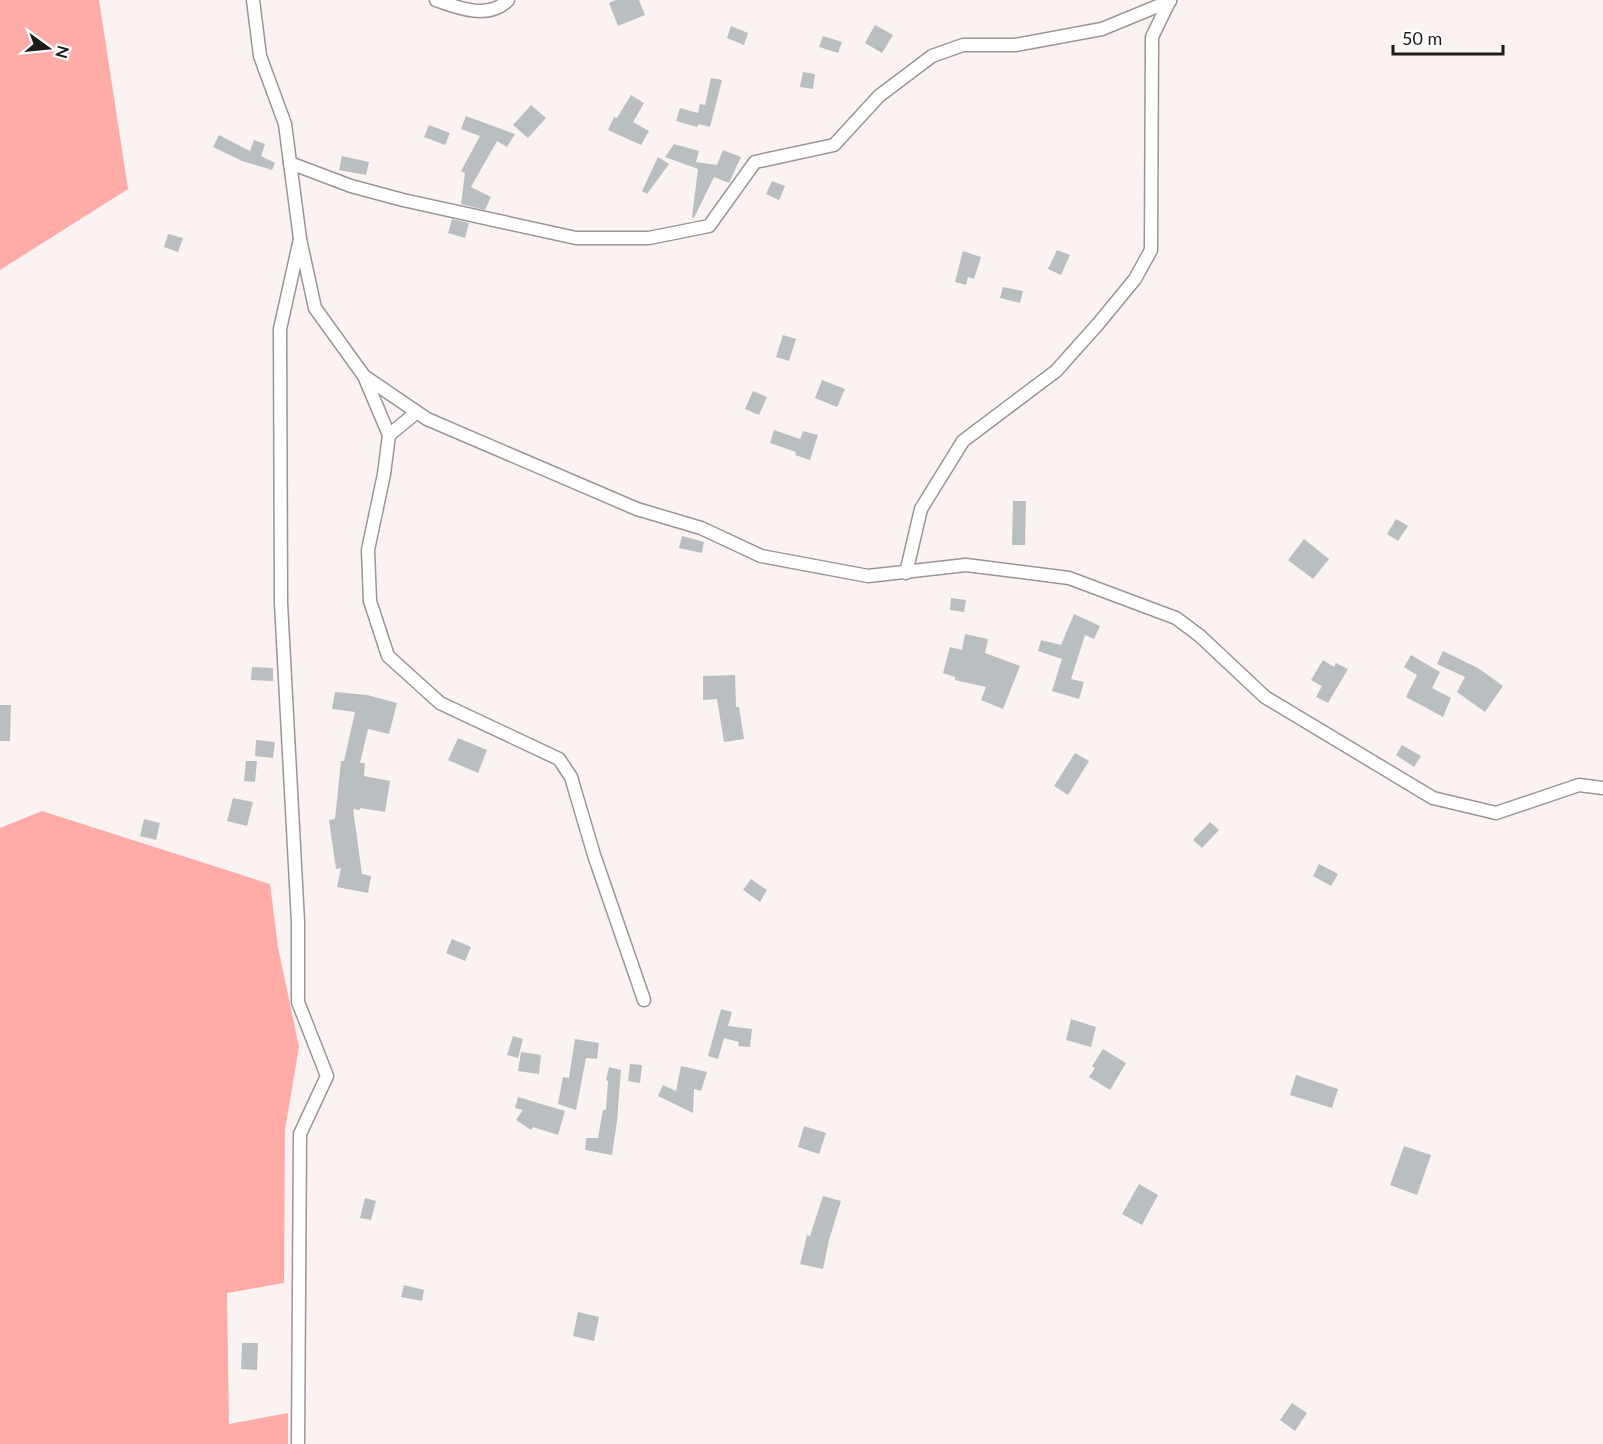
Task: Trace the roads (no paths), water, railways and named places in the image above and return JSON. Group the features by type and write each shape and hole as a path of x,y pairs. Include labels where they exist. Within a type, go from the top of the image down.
{"street":[{"path":"253,0 260,56 285,124 300,239 315,308 364,376 389,435 384,474 368,550 370,601 388,656 440,703 559,759 571,777 594,855 644,1000"},
{"path":"436,0 454,7 489,11 502,6 508,0"},
{"path":"290,163 351,186 464,215 576,238 649,238 709,226 755,162 834,145 879,96 932,56 963,45 1015,45 1102,29 1170,1"},
{"path":"906,573 921,509 963,441 1056,371 1135,279 1151,250 1152,37 1170,1"},
{"path":"298,1444 300,1134 327,1076 298,1002 298,922 281,603 280,329 300,239"},
{"path":"364,376 427,419 637,509 701,528 761,556 868,576 966,565 1069,578 1176,618 1200,636 1265,697 1433,798 1496,813 1579,785 1603,788"},
{"path":"389,435 417,412"}]}
